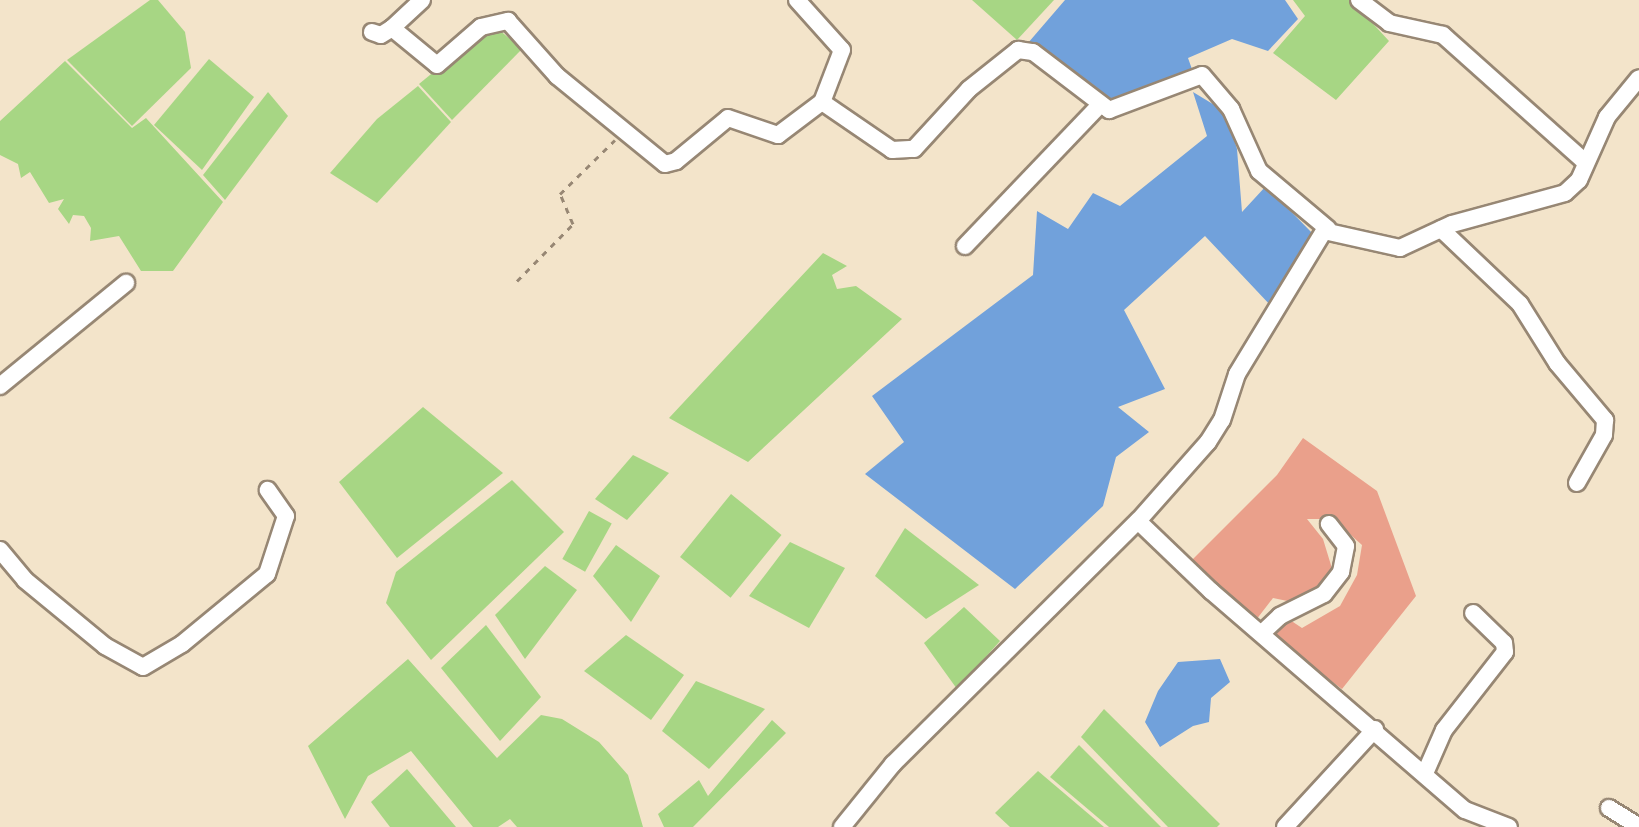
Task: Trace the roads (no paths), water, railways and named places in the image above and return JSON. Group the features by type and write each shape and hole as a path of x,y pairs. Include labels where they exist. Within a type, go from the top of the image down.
{"street":[{"path":"372,32 381,35 392,28 422,0"},
{"path":"392,28 437,65 481,27 508,21 557,76 623,132 669,164 728,118 780,135 822,102 842,50 797,0"},
{"path":"1359,0 1389,23 1443,35 1584,161"},
{"path":"822,102 883,146 902,153 914,149 1005,57 1024,50 1099,106 1112,110 1195,74 1205,76 1231,109 1259,171 1328,229 1400,248 1441,229 1565,193 1575,186 1607,117 1639,78"},
{"path":"965,246 1099,106"},
{"path":"842,827 910,747 1138,521 1219,426 1237,374 1328,229"},
{"path":"1441,229 1520,304 1557,363 1605,420 1604,435 1577,483"},
{"path":"0,386 126,283"},
{"path":"0,550 25,580 105,646 143,667 182,644 267,574 286,516 268,490"},
{"path":"1138,521 1262,633 1426,771 1473,816 1509,827"},
{"path":"1262,633 1280,616 1324,594 1341,572 1346,546 1329,524"},
{"path":"1426,771 1444,730 1505,652 1504,643 1473,613"},
{"path":"1285,827 1375,729"},
{"path":"1609,808 1639,827"}],"water":[{"path":"1065,0 1285,0 1298,19 1268,51 1232,39 1188,58 1193,72 1109,109 1028,43"},
{"path":"1193,92 1226,112 1237,149 1242,212 1266,186 1314,235 1273,308 1205,236 1124,310 1165,389 1118,407 1149,432 1116,457 1103,506 1015,589 865,474 904,442 872,396 1033,275 1037,211 1068,229 1093,193 1120,206 1207,136"},
{"path":"1220,659 1230,682 1211,698 1209,722 1193,726 1160,747 1145,722 1158,691 1178,662"}]}
